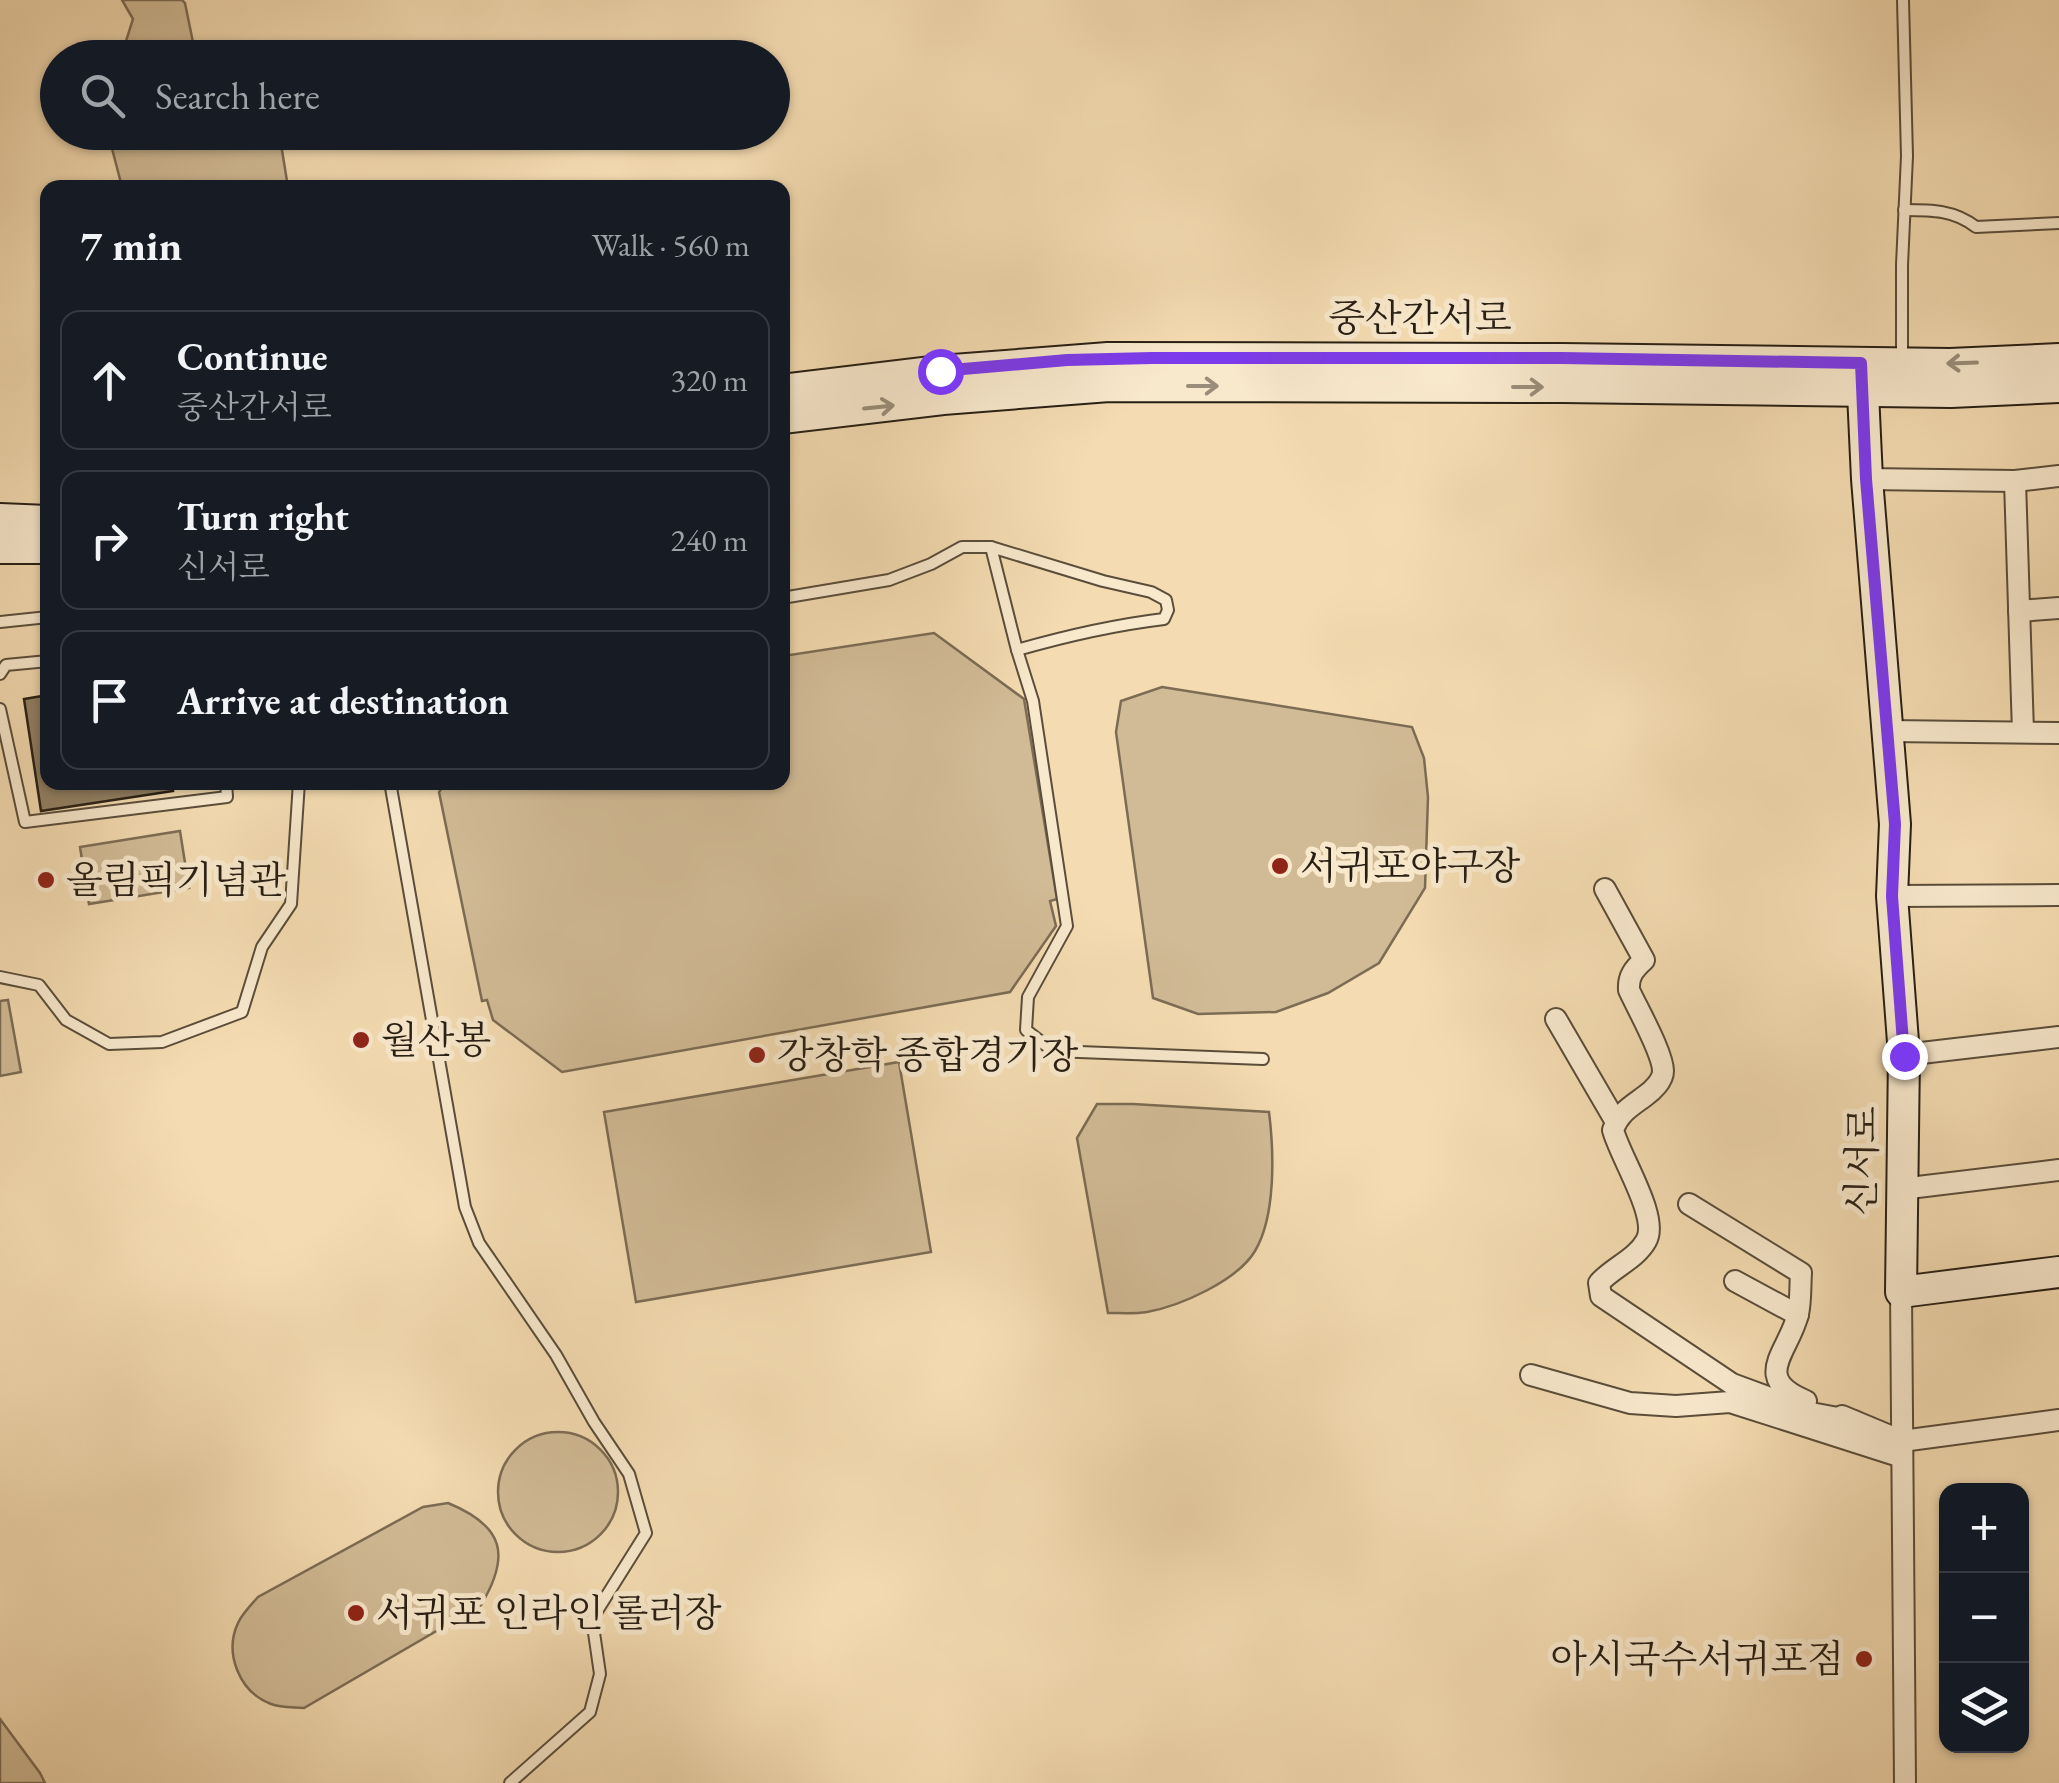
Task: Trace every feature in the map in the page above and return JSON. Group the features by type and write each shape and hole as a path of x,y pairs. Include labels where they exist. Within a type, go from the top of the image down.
{"main road":[{"name":"중산간서로","path":"790,389 940,371 1108,358 1562,358 1862,377 1951,392 2059,387"},
{"name":"중산간서로","path":"790,417 1015,392 1109,386 1562,387 1862,377 1902,362 2059,359"},
{"name":"신서로","path":"1862,377 1866,479 1895,824 1892,896 1904,1056 1900,1292"},
{"path":"0,519 40,520"},
{"path":"0,548 40,548"},
{"path":"1900,1292 2059,1272"}],"street":[{"path":"1866,479 2015,481 2059,476"},
{"path":"2015,481 2024,732"},
{"path":"2019,611 2059,608"},
{"path":"1889,731 2059,733"},
{"path":"1605,889 1644,960 1628,981 1629,990 1663,1071 1650,1092 1622,1112 1613,1130 1650,1224 1645,1244 1599,1284 1601,1296 1732,1384 1811,1413 1854,1421"},
{"path":"1892,896 2059,895"},
{"path":"1556,1019 1616,1122"},
{"path":"1904,1056 2059,1037"},
{"path":"1901,1190 2059,1170"},
{"path":"1689,1204 1801,1272 1798,1314 1780,1355 1776,1374 1779,1384 1792,1396 1854,1421 1902,1449"},
{"path":"1735,1281 1798,1314"},
{"name":"신서로","path":"1900,1292 1906,1783"},
{"path":"1530,1375 1630,1403 1676,1406 1730,1402 1902,1449 2059,1420"}],"lane":[{"path":"1902,362 1907,156 1903,0"},
{"path":"1904,210 1940,210 1964,218 1976,228 2059,223"},
{"path":"790,597 889,580 931,564 962,546 991,547 1151,592 1166,600 1168,610 1164,618 1018,650"},
{"path":"991,547 1033,702 1067,926 1028,997 1026,1030 1053,1051 1262,1059"},
{"path":"0,622 40,617"},
{"path":"0,674 6,666 40,662"},
{"path":"0,709 26,822 228,797 227,790"},
{"path":"0,977 39,985 66,1020 108,1044 162,1042 242,1012 262,948 291,904 298,790"},
{"path":"391,790 464,1206 479,1243 556,1355 629,1474 646,1533 592,1619 600,1674 590,1712 510,1783"}],"shaded area":[{"path":"122,0 182,0 193,40 126,40 133,19"},
{"path":"112,150 282,150 287,180 120,180"},
{"path":"934,633 1024,699 1057,899 1050,901 1056,926 1010,992 562,1072 493,1020 487,1000 482,1001 439,792 790,790 790,655"},
{"name":"서귀포야구장","path":"1162,687 1412,727 1424,758 1428,797 1425,888 1379,963 1328,993 1276,1012 1198,1014 1153,998 1116,732 1121,701"},
{"path":"180,831 189,888 89,904 80,847"},
{"path":"8,1000 21,1072 0,1076 0,1001"},
{"path":"899,1062 931,1252 636,1302 604,1112"},
{"path":"1097,1104 1269,1112 1270,1202 1262,1237 1247,1262 1222,1282 1175,1304 1142,1313 1108,1313 1077,1138"},
{"path":"558,1432 581,1436 601,1449 614,1469 618,1492 614,1515 601,1535 581,1548 558,1552 535,1548 515,1535 502,1515 498,1492 502,1469 515,1449 535,1436"},
{"name":"서귀포 인라인 롤러장","path":"448,1503 481,1522 497,1544 496,1571 481,1605 304,1708 275,1705 250,1690 237,1670 234,1635 244,1613 258,1597 423,1507"},
{"path":"0,1719 40,1773 45,1783 0,1783"}],"building":[{"path":"40,696 40,790 173,791 41,811 24,699"}],"place":[{"name":"서귀포야구장","path":"1280,866"},
{"name":"올림픽기념관","path":"46,880"},
{"name":"월산봉","path":"361,1040"},
{"name":"강창학 종합경기장","path":"757,1055"},
{"name":"서귀포 인라인 롤러장","path":"356,1613"},
{"name":"아시국수서귀포점","path":"1864,1659"}],"route":[{"path":"940,371 1108,358 1562,358 1861,363 1866,479 1895,824 1892,896 1904,1056"}]}
